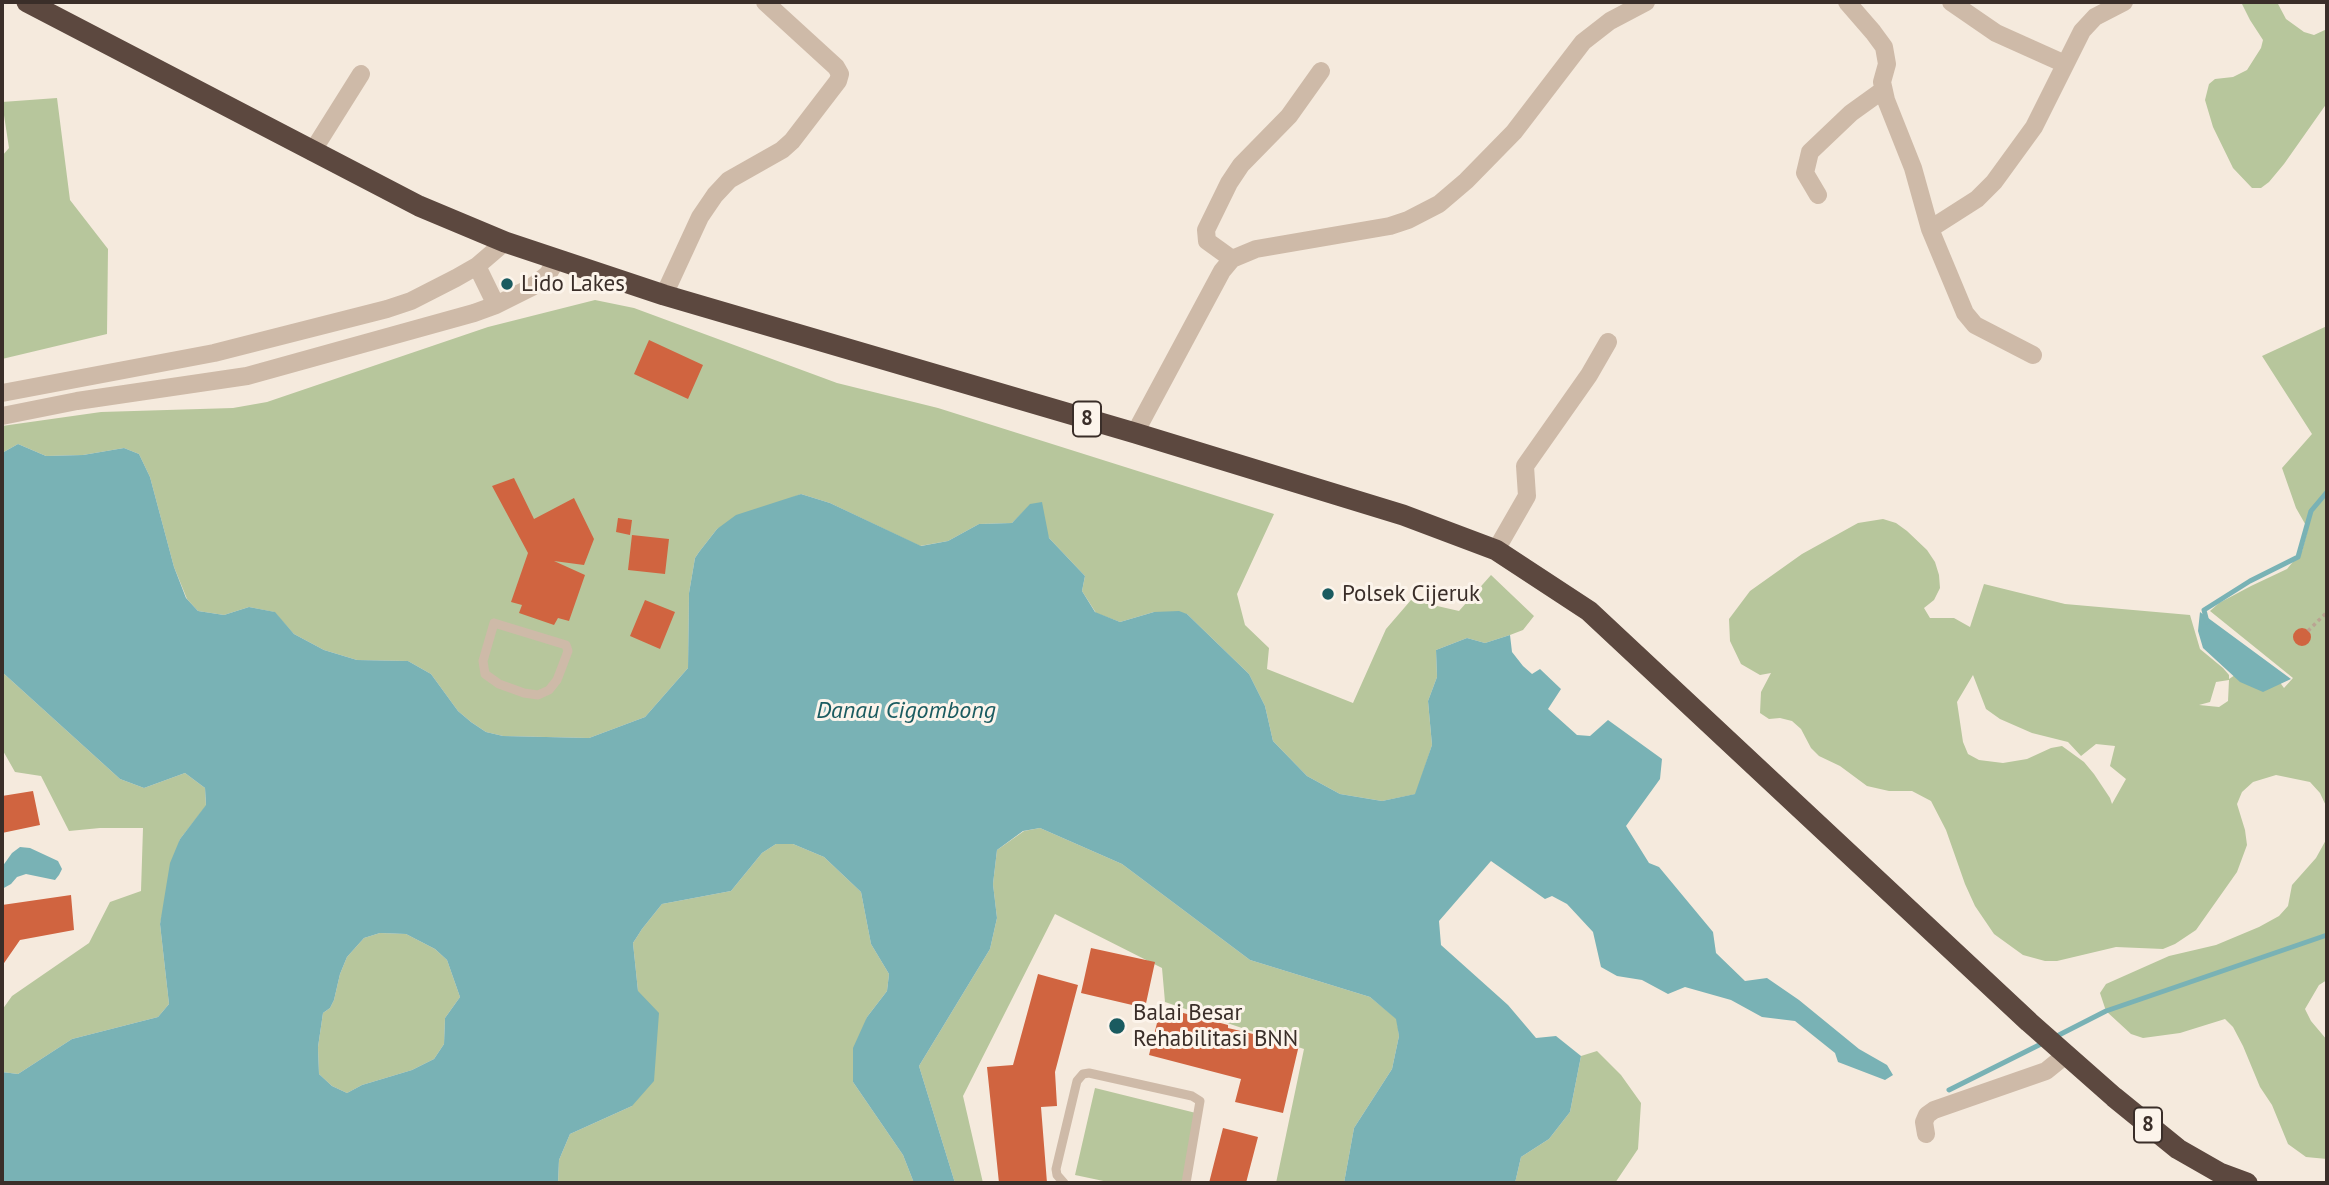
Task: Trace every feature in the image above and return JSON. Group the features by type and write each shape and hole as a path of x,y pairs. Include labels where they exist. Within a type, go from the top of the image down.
{"highway":[{"name":"8","path":"27,2 419,206 505,242 664,295 1135,433 1403,515 1496,550 1589,611 2029,1022 2114,1097 2178,1149 2239,1182"}],"street":[{"path":"664,295 700,217 715,195 729,180 782,150 792,141 838,81 840,74 836,67 765,2"},
{"path":"1135,433 1222,271 1232,259 1256,250 1390,226 1438,204 1466,181 1506,140 1583,42 1610,21 1646,2"},
{"path":"1847,2 1884,47 1887,64 1882,82 1883,90 1913,168 1930,229 1965,313 1975,325 2033,355"},
{"path":"1951,2 1996,33 2065,64"},
{"path":"1930,229 1977,199 1994,182 2034,127 2082,31 2095,17 2124,2"},
{"path":"1232,259 1207,241 1206,230 1241,165 1289,116 1321,71"},
{"path":"312,152 361,75"},
{"path":"1818,195 1805,173 1810,152 1851,113 1883,90"},
{"path":"2,393 214,353 387,309 419,297 477,266 505,242"},
{"path":"2,416 77,401 247,376 496,305 532,287 548,274 557,259"},
{"path":"477,266 496,305"},
{"path":"419,297 427,325"},
{"path":"1496,550 1527,496 1525,466 1590,375 1608,342"},
{"path":"1926,1134 1924,1122 1927,1115 1934,1110 2046,1070 2064,1052"}],"lane":[{"path":"494,623 531,634 559,642 568,648 557,680 549,690 538,695 499,684 485,674 483,667 494,623"},
{"path":"1064,1183 1057,1175 1056,1169 1077,1081 1083,1074 1089,1073 1192,1096 1200,1101 1186,1183"}],"path":[{"path":"2308,631 2327,612"}],"green space":[{"path":"2241,2 2277,2 2286,19 2304,32 2314,35 2327,29 2327,103 2284,164 2261,188 2252,188 2233,168 2213,127 2205,100 2209,84 2215,79 2233,77 2247,70 2261,48 2263,40"},
{"path":"57,98 70,200 108,249 107,334 2,359 2,156 9,148 2,102"},
{"path":"595,300 634,308 837,383 938,408 1274,514 1237,594 1245,625 1269,648 1267,669 1353,703 1386,629 1411,600 1459,611 1491,575 1534,616 1523,630 1510,635 1485,643 1467,638 1436,650 1437,677 1428,701 1432,745 1416,794 1382,801 1340,794 1307,776 1273,741 1265,706 1249,674 1187,614 1154,612 1120,622 1096,613 1082,591 1085,576 1049,538 1030,505 1012,523 979,524 948,541 920,546 830,503 801,494 717,529 699,552 695,558 689,593 688,668 645,717 589,738 503,736 486,732 471,722 458,711 431,674 408,661 357,660 324,650 294,634 274,612 249,607 224,615 198,611 187,599 174,567 150,477 139,454 124,448 83,455 46,456 18,444 2,453 2,426 101,412 233,408 267,402 488,327"},
{"path":"2327,326 2327,808 2320,793 2310,782 2276,775 2253,782 2242,792 2237,804 2247,845 2237,872 2196,930 2175,944 2163,949 2116,947 2057,961 2023,955 1994,934 1975,906 1946,830 1931,801 1912,791 1889,791 1867,786 1840,766 1819,756 1811,748 1801,729 1792,721 1769,719 1760,713 1761,692 1771,673 1760,675 1741,664 1730,641 1729,619 1750,591 1802,554 1858,523 1883,519 1896,523 1907,531 1927,550 1935,562 1940,588 1934,600 1924,608 1930,618 1954,618 1970,627 1984,584 2065,604 2190,615 2200,649 2223,668 2229,679 2241,671 2276,677 2284,688 2293,678 2210,611 2219,603 2287,569 2302,551 2308,529 2296,508 2282,468 2312,434 2262,356","holes":["1973,675 1986,709 2000,719 2032,733 2068,742 2081,756 2096,744 2115,746 2110,766 2126,779 2112,804 2084,762 2062,746 2027,759 2003,763 1979,760 1968,754 1963,742 1957,702","2229,680 2228,701 2219,707 2199,705 2210,702 2216,682"]},
{"path":"2,672 120,779 144,788 185,773 205,788 206,806 180,839 160,924 169,1004 158,1017 72,1039 18,1074 2,1072 2,1010 12,996 89,943 110,902 141,891 143,828 69,831 41,776 15,772 2,749"},
{"path":"1040,828 1122,864 1250,960 1370,997 1397,1019 1399,1036 1392,1069 1354,1128 1344,1183 1276,1183 1304,1049 1165,1002 1162,968 1055,914 963,1096 983,1183 955,1183 919,1066 990,949 997,918 993,884 997,850 1024,831"},
{"path":"2327,838 2327,980 2319,985 2305,1009 2327,1040 2327,1159 2306,1157 2288,1144 2243,1046 2233,1027 2225,1019 2180,1033 2143,1038 2131,1034 2106,1011 2100,993 2106,984 2169,956 2216,945 2279,916 2288,906 2292,885 2316,858"},
{"path":"776,844 793,844 824,857 861,892 871,944 889,974 887,991 867,1017 853,1082 903,1155 914,1183 558,1183 559,1160 570,1134 632,1106 638,991 633,943 642,929 662,904 731,891 762,853"},
{"path":"380,933 406,934 435,949 447,960 460,997 445,1018 444,1044 434,1059 412,1070 362,1085 347,1093 332,1086 319,1074 318,1047 323,1013 330,1008 334,1000 347,957 364,938"},
{"path":"1597,1051 1621,1075 1641,1103 1638,1149 1615,1183 1515,1183 1521,1157 1549,1139 1570,1112 1581,1056"},
{"path":"1095,1088 1200,1114 1185,1183 1113,1183 1075,1175"}],"water":[{"name":"Danau Cigombong","path":"18,444 46,456 83,455 124,448 139,454 150,477 174,567 186,598 198,611 224,615 249,607 275,612 294,634 324,650 357,660 408,661 431,674 458,711 471,722 486,732 503,736 589,738 645,717 688,668 689,593 695,558 699,552 717,529 736,515 801,494 830,503 921,546 948,541 979,524 1012,523 1030,504 1042,502 1049,538 1085,576 1082,591 1095,612 1120,622 1154,612 1179,611 1187,614 1249,674 1265,706 1273,741 1307,776 1340,794 1382,801 1415,794 1432,745 1428,701 1437,677 1436,650 1467,638 1485,643 1510,635 1512,652 1523,666 1532,674 1540,669 1561,689 1548,709 1577,735 1590,736 1608,720 1662,759 1660,779 1626,826 1649,863 1659,867 1713,932 1716,953 1745,981 1767,978 1799,1000 1859,1049 1887,1065 1893,1075 1885,1080 1838,1062 1835,1053 1795,1021 1762,1017 1731,1000 1685,987 1668,994 1642,980 1617,976 1601,967 1593,932 1567,904 1552,896 1545,899 1491,861 1439,921 1441,945 1508,1005 1536,1038 1556,1036 1581,1056 1570,1112 1549,1139 1521,1157 1515,1183 1344,1183 1354,1128 1392,1069 1399,1036 1396,1019 1370,997 1250,960 1122,864 1040,828 1023,831 997,850 993,884 997,918 990,949 919,1066 955,1183 914,1183 903,1155 853,1082 853,1048 867,1017 887,991 889,974 871,944 861,892 824,857 793,844 776,844 762,853 731,891 662,904 642,929 633,943 638,991 659,1013 654,1081 632,1106 570,1134 559,1160 558,1183 2,1183 2,1072 18,1074 72,1039 158,1017 169,1004 160,924 170,863 180,839 206,805 205,788 185,773 144,788 120,779 2,672 2,453","holes":["380,933 406,934 435,949 447,960 460,997 445,1018 444,1044 434,1059 412,1070 362,1085 347,1093 332,1086 319,1074 318,1047 323,1013 330,1008 334,1000 347,957 364,938"]},
{"path":"2200,612 2291,679 2263,692 2240,682 2203,648 2198,631"},
{"path":"20,847 30,848 58,861 62,869 55,880 26,874 17,877 2,889 2,867"}],"building":[{"path":"649,340 703,365 688,399 634,374"},
{"path":"514,478 534,519 574,498 594,539 584,565 554,561 585,575 569,621 558,618 554,625 519,613 522,605 511,602 528,553 492,486"},
{"path":"618,518 632,520 630,535 616,532"},
{"path":"632,535 669,539 665,574 628,570"},
{"path":"645,600 675,612 660,649 630,636"},
{"path":"2302,628 2308,631 2311,637 2308,643 2302,646 2296,643 2293,637 2296,631"},
{"path":"33,791 40,825 2,833 2,796"},
{"path":"71,895 74,930 20,940 2,966 2,905"},
{"path":"1091,948 1155,962 1145,1008 1081,993"},
{"path":"1038,974 1078,985 1055,1072 1057,1106 1041,1107 1047,1183 999,1183 987,1067 1013,1065"},
{"path":"1161,1007 1228,1025 1228,1028 1299,1045 1283,1113 1235,1102 1241,1079 1149,1055"},
{"path":"1223,1128 1258,1137 1246,1183 1209,1183"}],"waterway":[{"path":"2207,622 2204,610 2250,581 2298,557 2311,511 2327,492"},
{"path":"2055,1037 2106,1011 2327,935"},
{"path":"1949,1090 2043,1043"}],"place":[{"name":"Lido Lakes","path":"507,284"},
{"name":"Polsek Cijeruk","path":"1328,594"},
{"name":"Balai Besar Rehabilitasi BNN","path":"1117,1026"}]}
